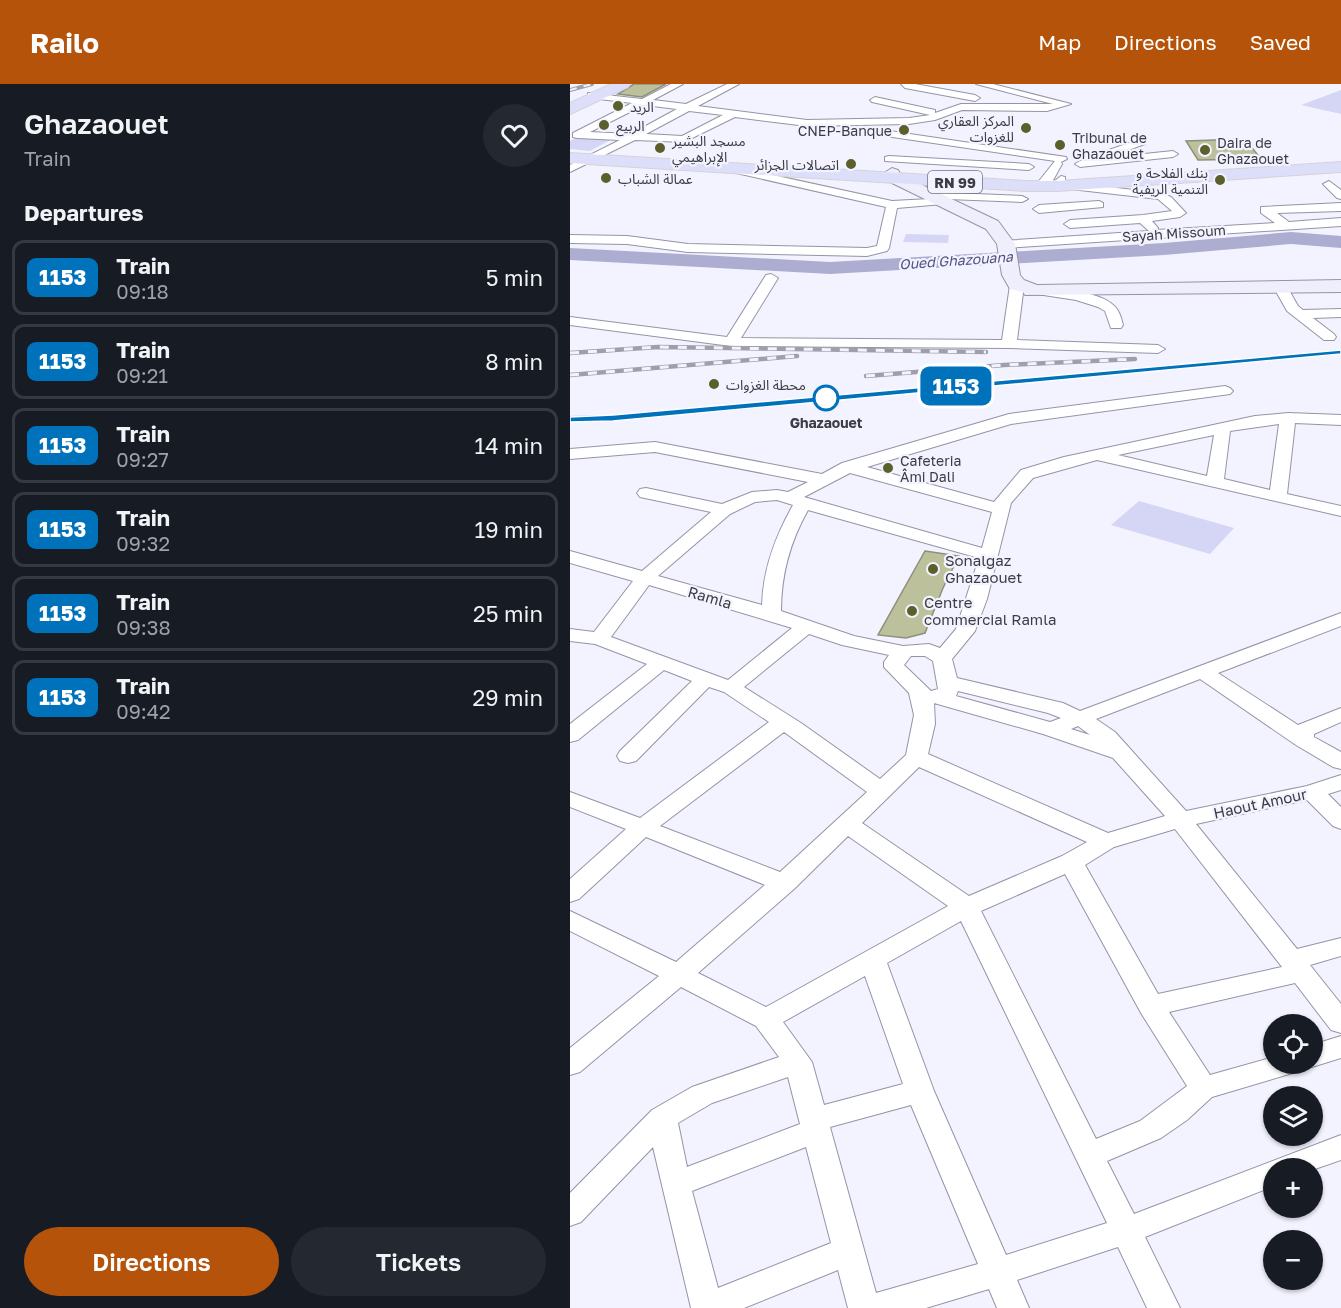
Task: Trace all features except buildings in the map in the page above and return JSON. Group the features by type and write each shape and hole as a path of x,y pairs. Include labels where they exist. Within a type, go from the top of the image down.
{"main road":[{"path":"571,107 617,84"},
{"path":"594,96 623,84"},
{"name":"RN 99","path":"570,152 594,158 727,168 1055,179 1144,178 1341,166"},
{"name":"RN 99","path":"570,158 896,174"},
{"path":"896,174 935,198 992,225 1007,247 1020,284 1341,286"}],"street":[{"path":"664,84 680,85"},
{"path":"570,169 632,138 685,107 734,84"},
{"path":"807,123 920,120 961,107 1047,108 1066,104 981,84"},
{"path":"574,136 680,85"},
{"path":"905,86 956,96 1026,103 1047,108"},
{"path":"698,88 721,90"},
{"path":"594,96 922,138 1055,179 1160,196 1167,199 1180,213 1143,219 1070,224"},
{"path":"875,100 940,114"},
{"path":"571,107 619,113"},
{"path":"821,122 821,119 838,110"},
{"path":"858,111 895,121"},
{"path":"574,136 687,138 732,114"},
{"path":"896,174 922,138"},
{"path":"1038,233 1039,209 1055,179 1078,163 1141,142"},
{"path":"1055,179 1078,163 1173,154"},
{"path":"896,174 971,175 1029,167"},
{"path":"727,168 892,205 935,198 1022,199"},
{"path":"1329,184 1341,196"},
{"path":"570,239 627,240 688,248 867,252 883,248 892,205"},
{"path":"1039,209 1099,205"},
{"path":"1286,225 1265,210 1341,207"},
{"path":"1143,219 1159,234"},
{"name":"Sayah Missoum","path":"1007,247 1038,233 1159,234 1341,222"},
{"path":"731,342 771,278"},
{"path":"1009,344 1020,284 1104,304 1111,309 1116,325"},
{"path":"1280,286 1299,314 1329,338"},
{"path":"1299,314 1341,313"},
{"path":"572,322 731,342 1009,344 1158,350"},
{"path":"771,614 771,584 796,500 848,467 1009,419 1225,391"},
{"path":"1278,496 1288,418"},
{"path":"570,1064 681,974 785,883 916,757 924,730 930,693 942,658 965,631 977,599 1000,509 1011,491 1027,474 1048,466 1093,455 1255,421 1288,418 1341,420"},
{"path":"1215,481 1223,427"},
{"path":"573,458 664,448 825,480"},
{"path":"1093,455 1341,511"},
{"path":"848,467 1000,509"},
{"path":"646,493 724,510"},
{"path":"599,639 644,579 724,510 752,497 777,495 988,555"},
{"name":"Ramla","path":"570,557 771,614 849,641 899,660 930,693"},
{"path":"1051,729 1341,619"},
{"path":"730,688 806,626"},
{"path":"570,635 599,639 663,661 730,688 882,791"},
{"path":"899,660 929,650 942,658"},
{"path":"570,735 663,661"},
{"path":"1203,672 1341,762"},
{"path":"628,756 706,678"},
{"path":"930,693 1055,708 1082,718 1107,737 1179,820 1341,1023"},
{"path":"930,693 1122,753"},
{"path":"1302,737 1304,729 1341,714"},
{"path":"570,893 643,826 783,722"},
{"path":"916,757 1106,841"},
{"name":"Haout Amour","path":"766,1019 967,907 1071,862 1106,841 1179,820 1312,792 1341,782"},
{"path":"1312,792 1341,821"},
{"path":"570,799 785,883"},
{"path":"848,824 967,907 1164,1308"},
{"path":"1071,862 1151,1006 1203,1088"},
{"path":"570,920 681,974 766,1019 798,1062 864,1308"},
{"path":"1151,1006 1297,966 1341,947"},
{"path":"873,960 920,1092 1013,1308"},
{"path":"1323,1053 1341,1047"},
{"path":"570,1213 662,1118 702,1095 798,1062"},
{"path":"1088,1154 1128,1141 1154,1128 1171,1118 1203,1088 1263,1071"},
{"path":"675,1184 816,1124 920,1092"},
{"path":"662,1118 675,1184 707,1308 848,1251"},
{"path":"1312,1158 1341,1147"},
{"path":"876,1308 1125,1231 1263,1177"}],"shaded area":[{"path":"1341,90 1341,114 1301,105"},
{"path":"579,136 614,138 590,151 570,149 570,141"},
{"path":"906,234 949,235 948,243 903,242"},
{"path":"1139,501 1234,528 1210,554 1111,525"}],"waterway":[{"name":"Oued Ghazouana","path":"570,254 830,268 1164,249 1291,238 1341,242"}],"railway":[{"path":"570,90 592,84"},
{"path":"570,353 658,347 986,352"},
{"path":"764,404 1341,352"},
{"path":"570,375 797,356"},
{"path":"866,376 1004,365 1135,359"},
{"path":"570,419 613,418 780,403"}],"train":[{"name":"1153","path":"570,419 613,418 1341,352"}],"place":[{"name":"الريد","path":"618,106"},
{"name":"الربيع","path":"604,125"},
{"name":"المركز العقاري للغزوات","path":"1026,128"},
{"name":"CNEP-Banque","path":"904,130"},
{"name":"Tribunal de Ghazaouet","path":"1060,145"},
{"name":"مسجد البشير الإبراهيمي","path":"660,148"},
{"name":"Daira de Ghazaouet","path":"1205,150"},
{"name":"اتصالات الجزائر","path":"851,164"},
{"name":"عمالة الشباب","path":"606,178"},
{"name":"بنك الفلاحة و التنمية الريفية","path":"1220,180"},
{"name":"محطة الغزوات","path":"714,384"},
{"name":"Ghazaouet","path":"826,398"},
{"name":"Cafeteria Âmi Dali","path":"888,468"},
{"name":"Sonalgaz Ghazaouet","path":"933,569"},
{"name":"Centre commercial Ramla","path":"912,611"}]}
